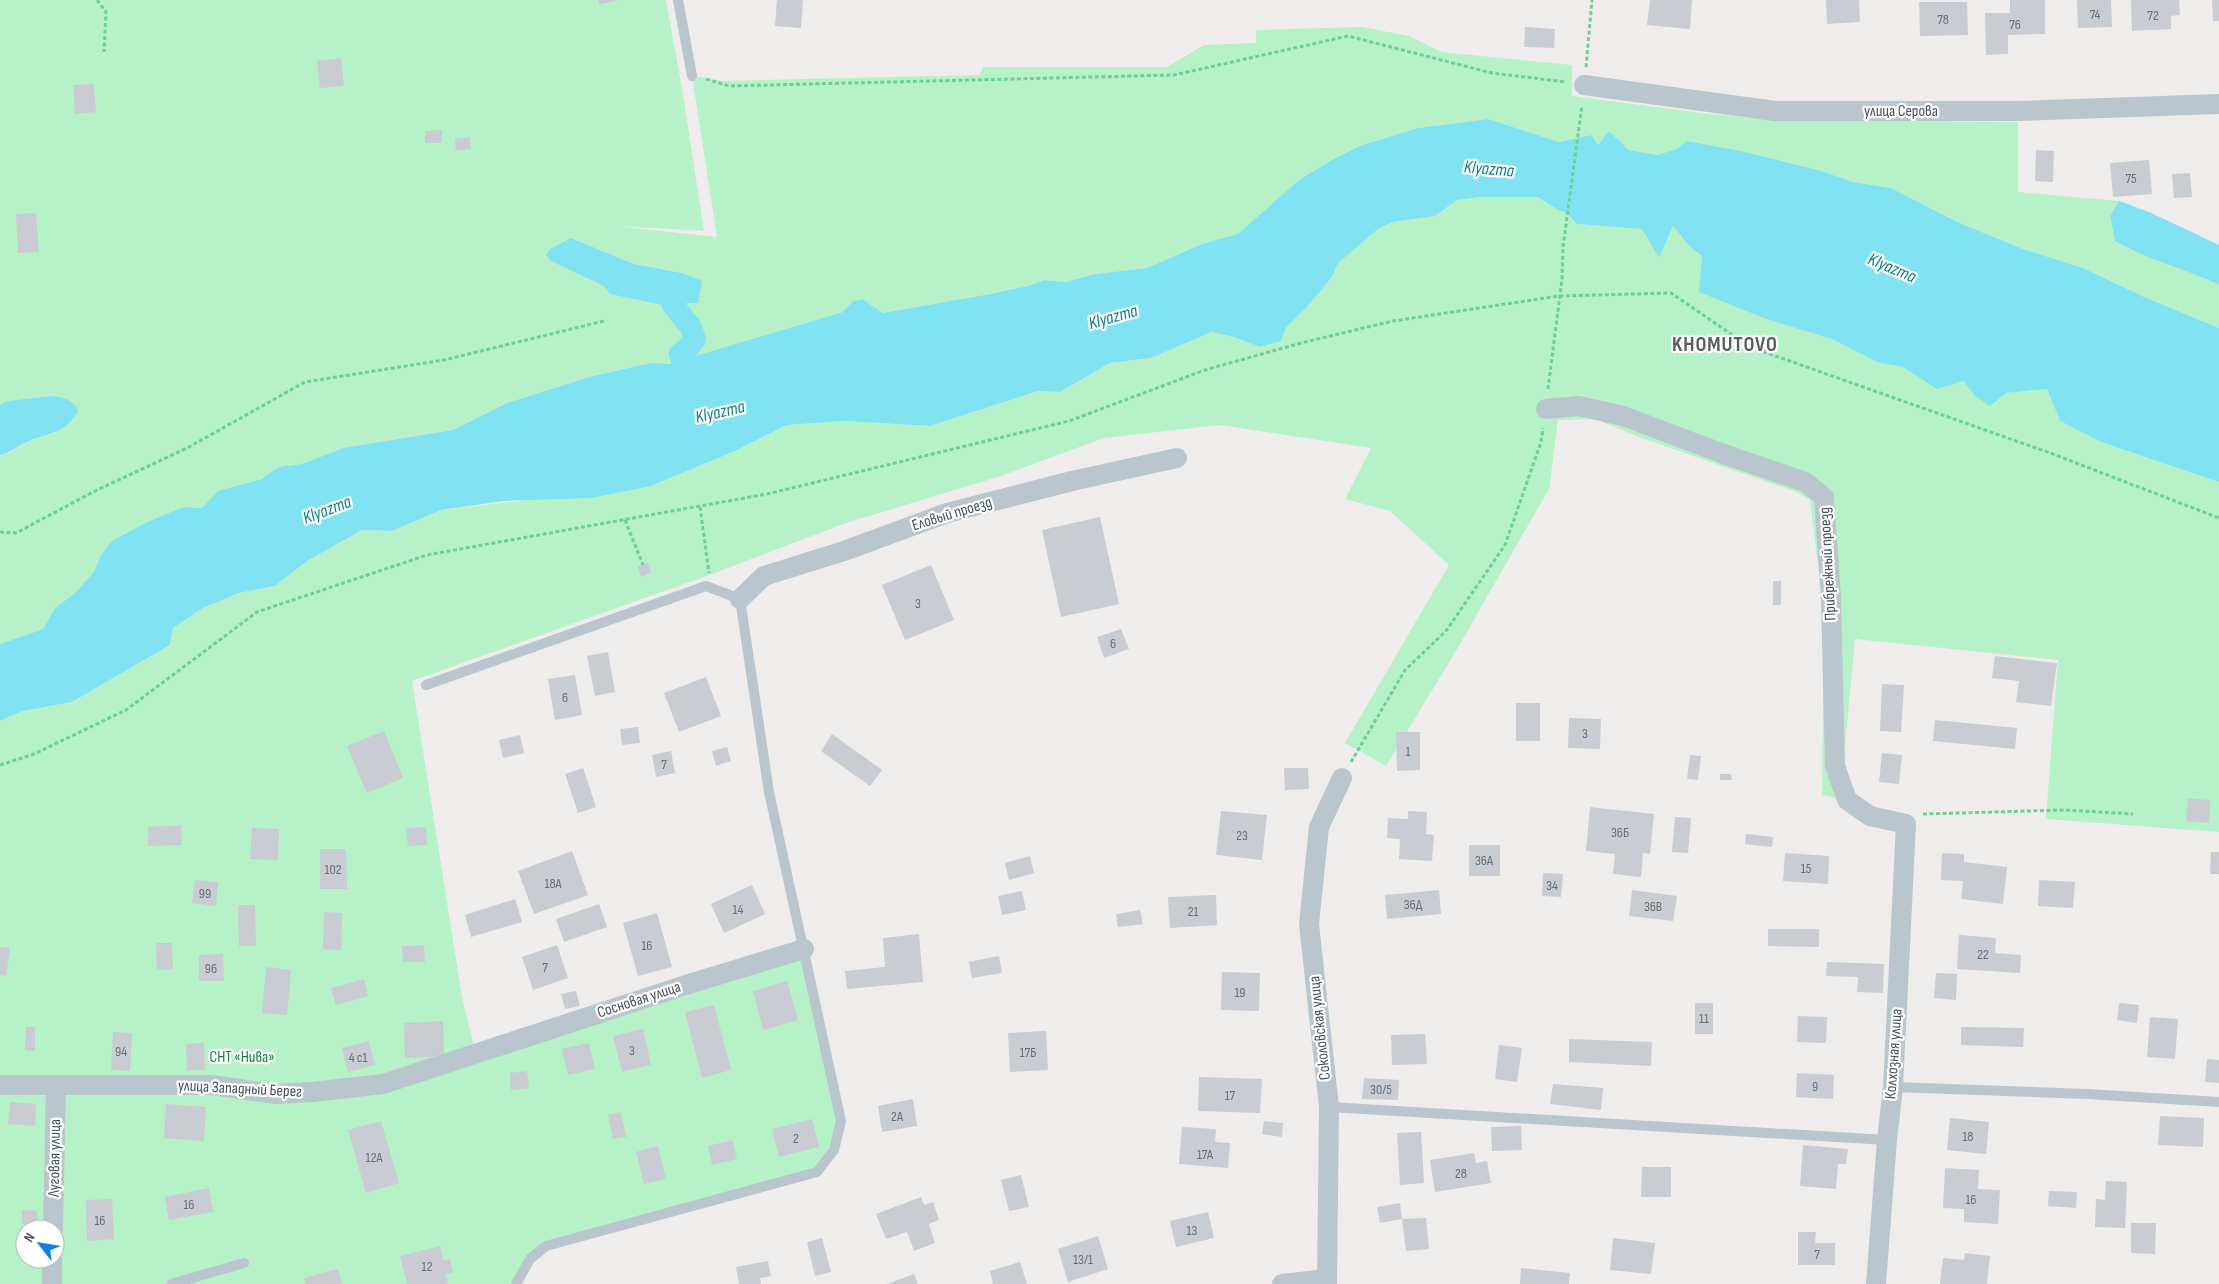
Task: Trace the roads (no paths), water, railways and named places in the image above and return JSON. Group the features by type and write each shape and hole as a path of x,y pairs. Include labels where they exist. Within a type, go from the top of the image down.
{"street":[{"name":"улица Серова","path":"1584,85 1775,111 2018,111 2219,104"},
{"name":"Прибрежный проезд","path":"1546,409 1579,406 1623,416 1805,482 1824,497 1832,598 1835,766 1848,800 1870,816 1906,824"},
{"name":"Еловый проезд","path":"740,599 764,576 844,551 948,513 1072,481 1177,458"},
{"name":"Соколовская улица","path":"1327,1281 1329,1108 1308,924 1319,827 1342,778"},
{"name":"Колхозная улица","path":"1876,1284 1893,1087 1906,824"},
{"name":"Сосновая улица","path":"476,1054 692,983 804,949"},
{"name":"улица Западный Берег","path":"0,1085 212,1086 276,1094 312,1092 383,1084 476,1054"},
{"name":"Луговая улица","path":"53,1219 56,1086"},
{"path":"52,1269 52,1284"},
{"path":"1282,1284 1327,1281"}],"lane":[{"path":"678,0 692,76"},
{"path":"426,685 706,586 740,599 769,792 841,1121 834,1150 817,1172 546,1246 530,1260 516,1284"},
{"path":"1893,1087 2087,1094 2219,1102"},
{"path":"1329,1108 1887,1140"},
{"path":"171,1284 244,1263"}],"water":[{"name":"Klyazma","path":"1488,119 1559,142 1591,135 1598,145 1609,131 1629,150 1658,155 1676,149 1687,141 1741,151 1818,170 1853,182 1891,188 1957,222 2023,249 2083,268 2142,296 2219,328 2219,482 2101,442 2060,421 2047,389 2006,393 1990,406 1975,396 1963,381 1937,389 1903,367 1879,363 1832,339 1766,319 1699,292 1702,256 1689,246 1673,226 1659,258 1642,229 1577,224 1567,213 1558,210 1538,197 1481,197 1457,200 1435,216 1393,222 1378,229 1338,263 1332,277 1308,306 1286,327 1281,341 1260,347 1234,337 1212,332 1151,358 1110,363 1060,392 1038,391 930,426 844,421 787,425 733,452 651,486 591,498 504,501 441,510 392,531 362,530 307,561 275,586 239,593 203,608 173,628 170,645 72,702 23,711 0,721 0,644 43,629 55,608 75,593 94,572 101,555 112,541 147,522 183,507 202,508 218,491 262,479 278,467 302,464 343,448 453,430 507,403 589,377 650,363 669,364 843,312 853,301 862,299 883,313 990,294 1028,286 1044,280 1066,282 1095,274 1147,268 1202,244 1238,234 1299,180 1360,146 1418,128"},
{"path":"2119,201 2149,212 2219,245 2219,285 2140,254 2115,241 2110,216"},
{"path":"571,238 634,264 682,273 702,281 698,303 663,305 610,294 604,286 551,261 546,255 550,249"},
{"path":"52,396 64,398 76,407 78,411 68,424 51,434 29,441 8,453 0,455 0,405 7,401"}],"waterway":[{"path":"673,305 690,326 695,339 680,354 691,388"}],"district":[{"name":"KHOMUTOVO","path":"1725,344"}],"park label":[{"name":"СНТ «Нива»","path":"242,1057"}]}
